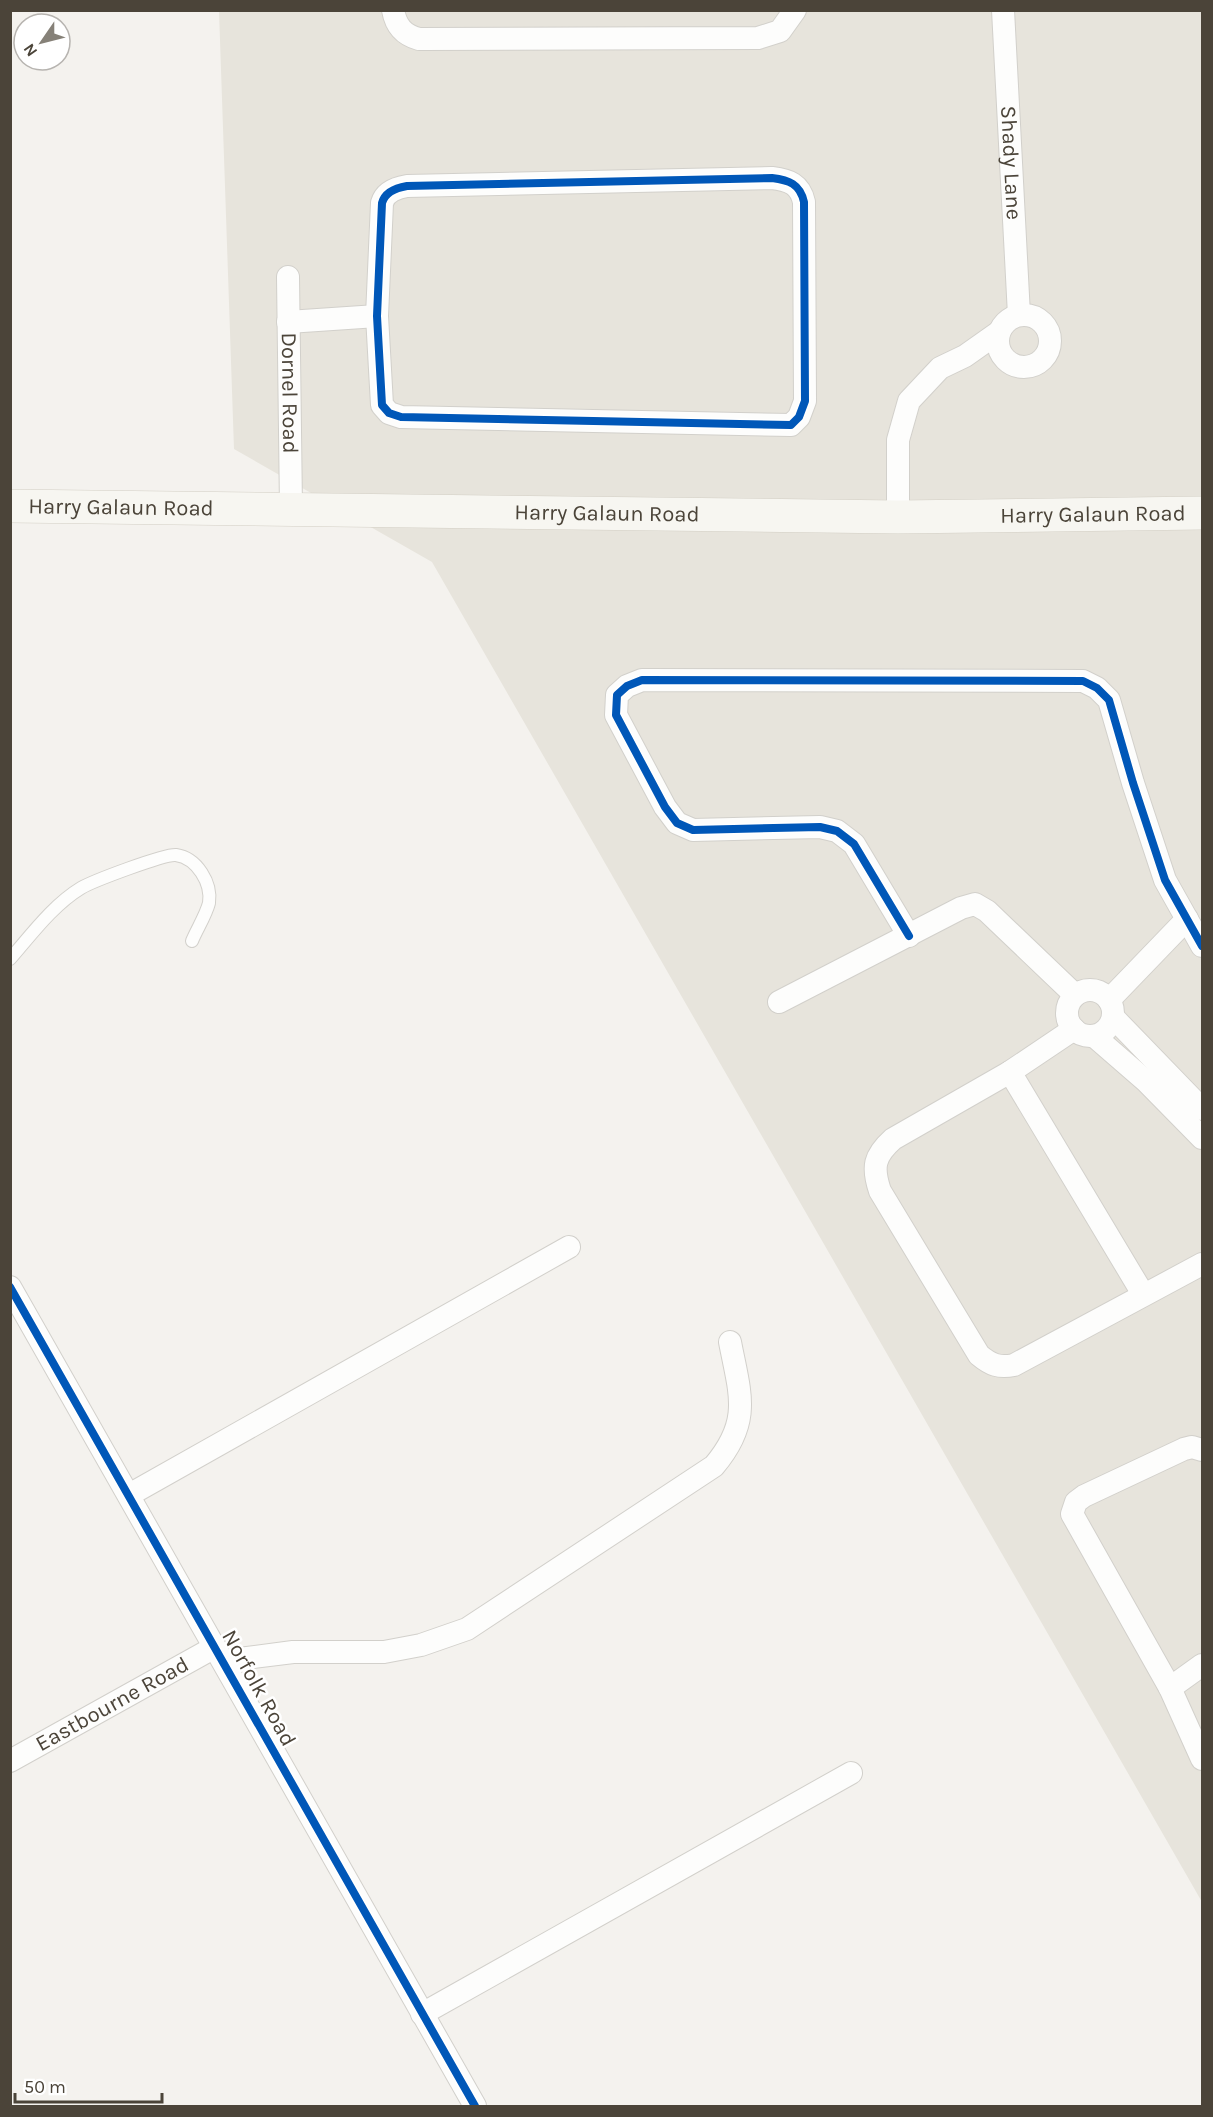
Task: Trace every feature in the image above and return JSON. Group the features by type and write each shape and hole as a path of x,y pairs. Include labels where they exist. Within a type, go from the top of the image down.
{"main road":[{"name":"Harry Galaun Road","path":"10,506 898,517 1203,513"}],"street":[{"path":"393,10 395,22 410,36 443,39 758,38 780,31 795,10"},
{"name":"Shady Lane","path":"1003,10 1019,315"},
{"path":"772,178 789,181 802,192 806,390 804,406 791,425 396,416 382,405 377,316 382,204 386,194 400,187 772,178"},
{"name":"Dornel Road","path":"288,278 291,508"},
{"path":"898,517 898,440 909,401 940,368 965,356 999,332 1004,324 1019,315 1036,318 1042,323 1050,338 1047,354 1042,361 1027,368 1010,364 998,350 999,332"},
{"path":"288,322 377,316"},
{"path":"965,356 1003,358"},
{"path":"909,936 860,851 845,835 837,831 820,827 693,830 677,823 665,807 616,715 617,695 627,686 642,680 1083,681 1097,688 1109,700 1165,880 1203,946"},
{"path":"779,1002 968,905 982,907 1075,995"},
{"path":"1187,919 1111,1009 1107,1029 1084,1033 1010,1072 893,1139 880,1151 874,1173 880,1191 979,1355 990,1364 1003,1367 1014,1365 1143,1294 1203,1264"},
{"path":"1203,1109 1111,1009 1104,995 1089,990 1075,995 1067,1008 1067,1016 1084,1033 1147,1082 1203,1138"},
{"path":"1010,1072 1143,1294"},
{"path":"129,1495 569,1247"},
{"name":"Norfolk Road","path":"10,1287 475,2106"},
{"path":"219,1654 384,1652 421,1645 467,1629 714,1466 728,1449 739,1426 741,1398 730,1342"},
{"path":"1203,1450 1192,1447 1184,1449 1084,1496 1073,1508 1076,1523 1170,1688 1203,1759"},
{"name":"Eastbourne Road","path":"10,1761 219,1654"},
{"path":"1170,1688 1203,1665"},
{"path":"422,2014 851,1773"}],"lane":[{"path":"10,959 41,923 81,888 148,862 176,855 195,864 208,883 208,903 192,941"}],"shaded area":[{"path":"219,11 1202,11 1202,1902 432,562 234,449"}],"cycle path":[{"path":"772,178 793,184 800,191 804,202 805,401 799,417 791,425 401,417 389,413 382,405 377,316 382,203 391,191 407,186 772,178"},
{"path":"909,936 854,844 837,831 820,827 693,830 677,823 665,807 616,715 617,695 627,686 642,680 1083,681 1097,688 1109,700 1165,880 1202,946"},
{"path":"10,1287 475,2106"}]}
